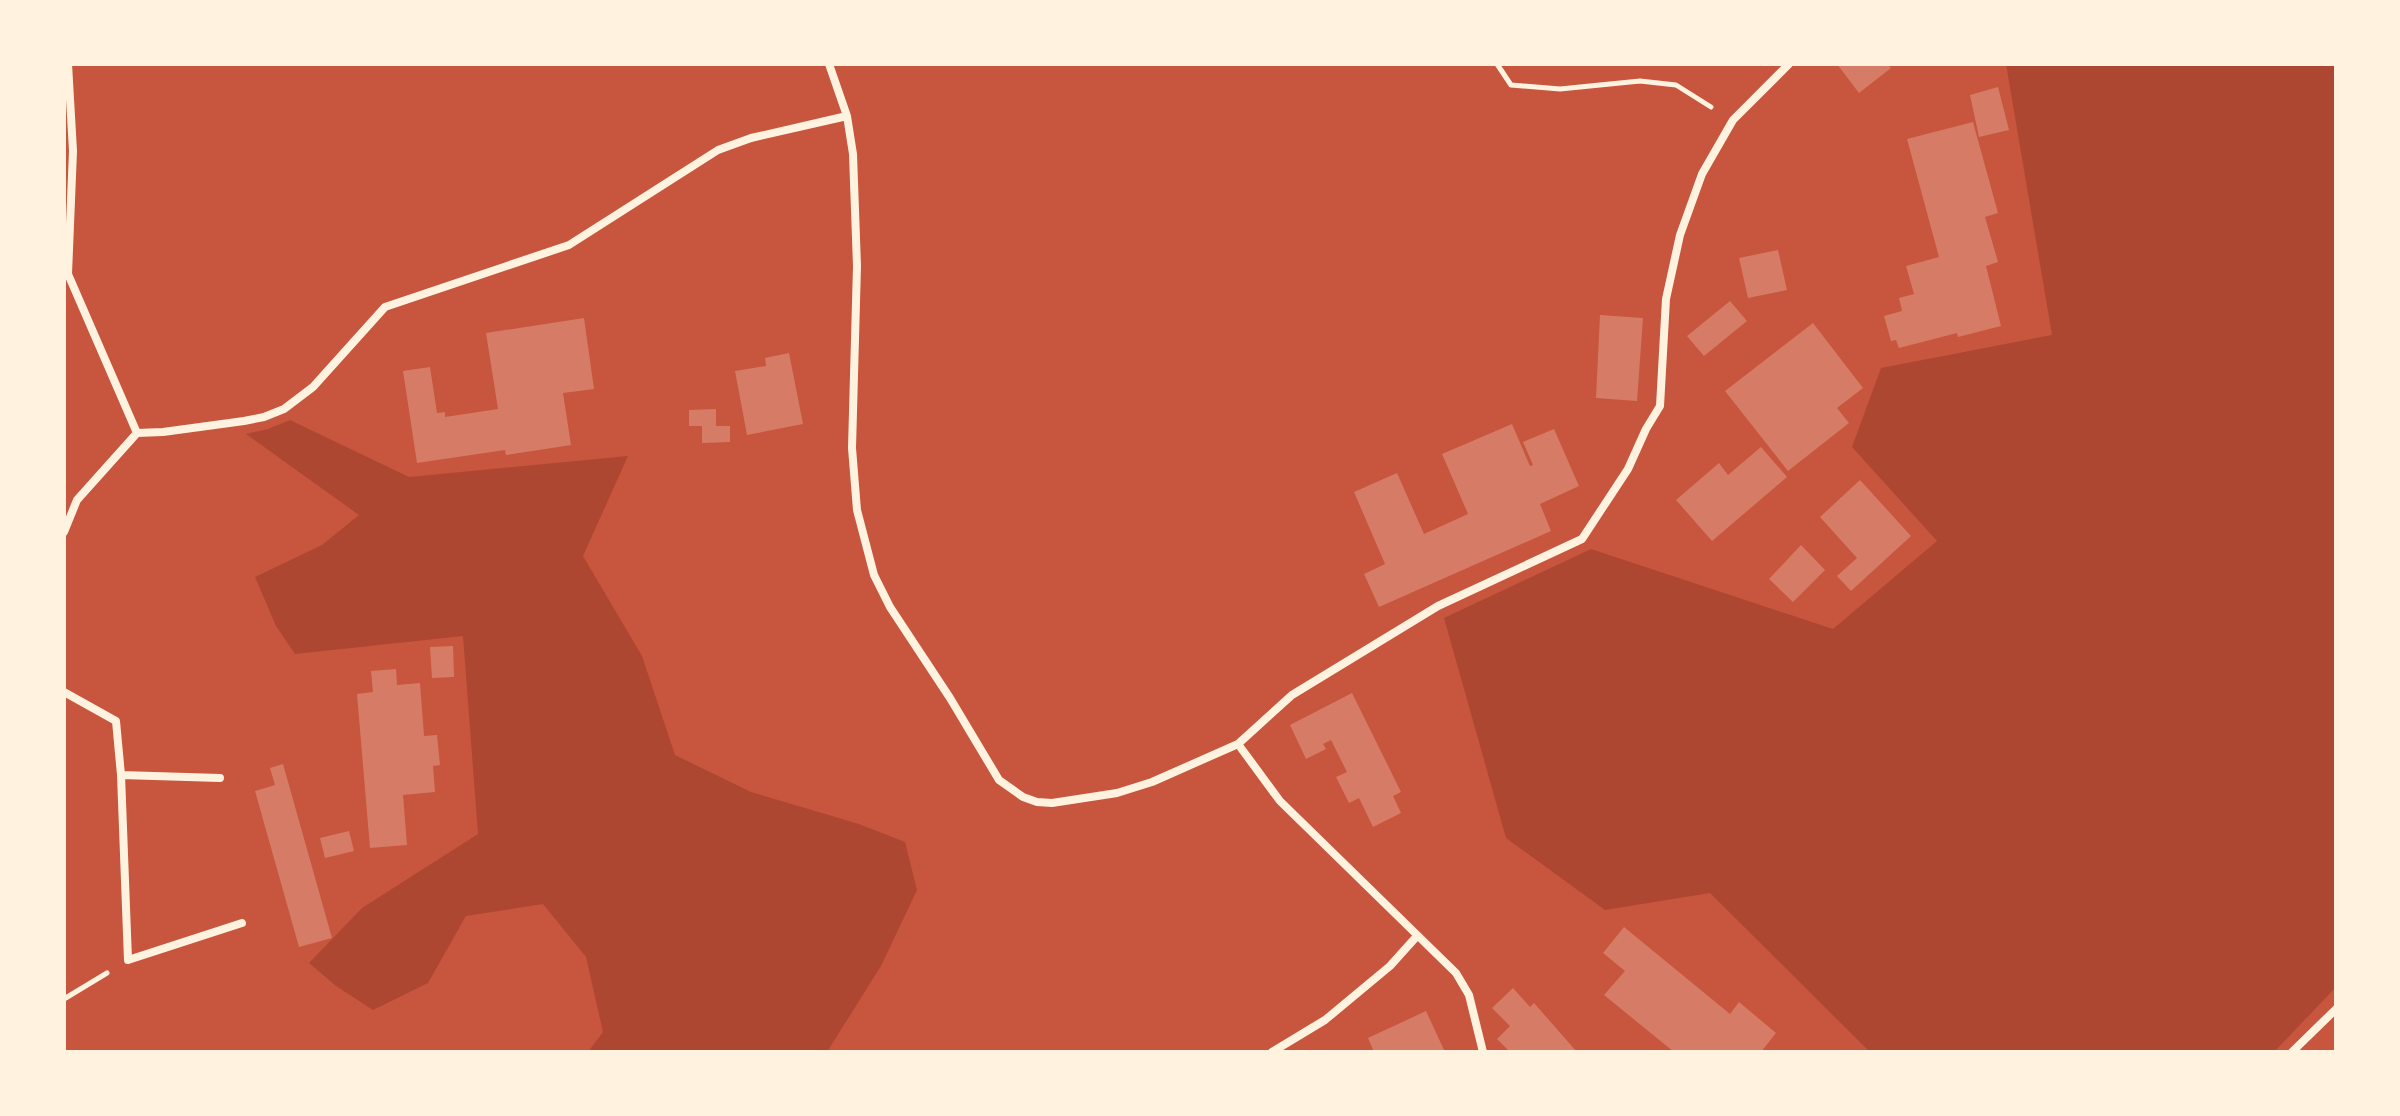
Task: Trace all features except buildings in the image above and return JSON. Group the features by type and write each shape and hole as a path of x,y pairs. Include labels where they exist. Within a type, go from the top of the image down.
{"street":[{"path":"68,64 73,151 66,274 137,433"},
{"path":"829,64 847,116 853,154 857,266 852,448 857,510 874,575 890,607 999,780 1023,797 1052,803 1117,793 1152,782 1238,744 1292,695 1438,606 1582,539 1628,469 1660,406 1666,299 1680,235 1702,174 1733,120 1789,64"},
{"path":"64,532 77,500 137,433 244,421 284,409 313,387 385,307 569,245 718,150 751,138 847,116"},
{"path":"64,692 116,721 128,960 242,923"},
{"path":"1238,744 1280,801 1456,973 1469,995 1483,1052"},
{"path":"121,775 220,778"},
{"path":"1272,1052 1325,1020 1390,966 1417,936"},
{"path":"2292,1052 2336,1009"}],"path":[{"path":"1497,64 1511,85 1560,89 1640,81 1676,85 1733,120"},
{"path":"64,999 128,960"}],"shaded area":[{"path":"2006,64 2336,64 2336,987 2274,1052 1870,1052 1710,893 1605,910 1506,838 1444,618 1591,549 1833,629 1937,541 1852,447 1881,368 2052,335"},
{"path":"290,420 409,477 628,456 583,556 642,656 675,755 751,792 859,824 905,842 917,890 881,966 827,1052 588,1052 603,1032 586,957 543,904 466,916 428,983 373,1010 336,986 309,963 362,908 478,834 463,636 295,654 276,626 255,577 322,545 359,515 246,434"}]}
